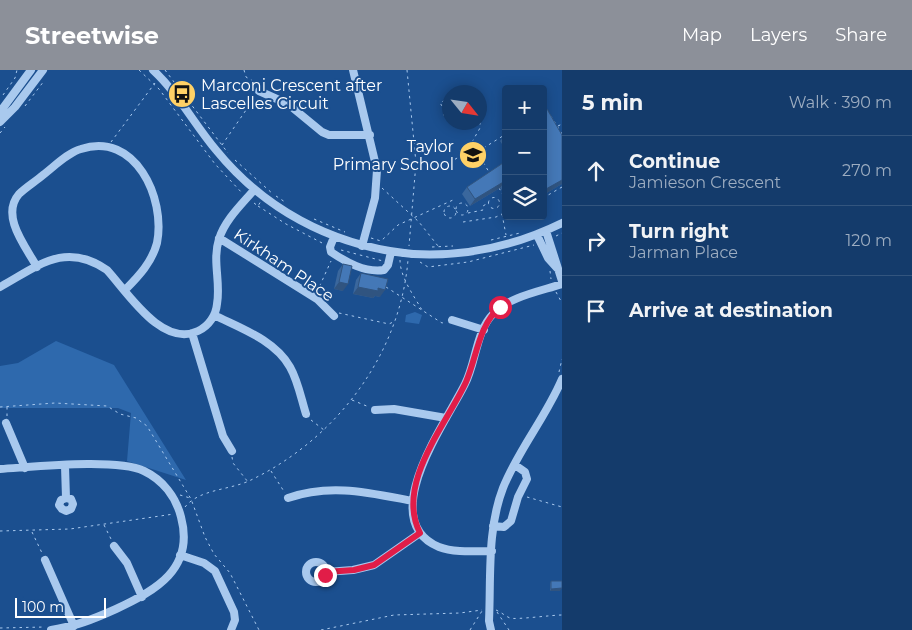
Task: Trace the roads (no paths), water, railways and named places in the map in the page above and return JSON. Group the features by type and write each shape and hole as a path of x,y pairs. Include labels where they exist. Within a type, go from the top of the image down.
{"street":[{"path":"0,122 15,107 43,70"},
{"path":"153,70 162,73 217,152 254,190 292,217 334,237 362,246 410,256 444,255 485,250 537,234 562,223"},
{"path":"353,70 377,170 377,186 362,246"},
{"path":"0,112 29,71 38,78"},
{"path":"259,91 288,104 322,132 329,135 370,135"},
{"path":"37,267 13,222 12,209 14,201 22,192 71,153 91,147 114,150 130,158 142,170 153,191 158,214 157,243 149,262 125,290"},
{"path":"0,287 37,267 63,256 86,259 107,270 162,329 175,334 192,333 206,326 214,315 218,300 215,261 219,238 231,217 254,190"},
{"path":"546,230 555,255 553,268"},
{"path":"492,552 443,548 430,542 420,533 412,513 413,501 423,464 468,377 484,330 493,313 500,307 554,287 562,282 553,268 537,234"},
{"path":"334,237 328,248 331,252 341,259 370,269 384,270 389,262 391,252"},
{"name":"Kirkham Place","path":"219,238 314,298 334,316"},
{"path":"214,315 261,339 282,355 294,376 306,414"},
{"path":"452,320 484,330"},
{"path":"192,333 223,436 232,451"},
{"path":"491,630 489,621 493,526 502,489 562,381"},
{"path":"375,410 394,409 446,418"},
{"path":"6,423 25,468"},
{"path":"493,526 504,526 511,521 520,493 527,479 527,475 515,465"},
{"path":"65,466 66,498"},
{"path":"0,468 131,466 151,475 170,492 184,534 180,555 166,580 142,597 74,626 50,628"},
{"path":"288,498 306,492 334,488 413,501"},
{"path":"326,572 354,570 374,565 420,533"},
{"path":"114,546 127,563 142,597"},
{"path":"180,555 204,563 215,572 234,612 235,620 231,630"},
{"path":"45,560 74,626"},
{"path":"485,630 489,621"}],"place":[{"name":"Marconi Crescent after Lascelles Circuit","path":"182,94"},
{"name":"Taylor Primary School","path":"473,155"}]}
